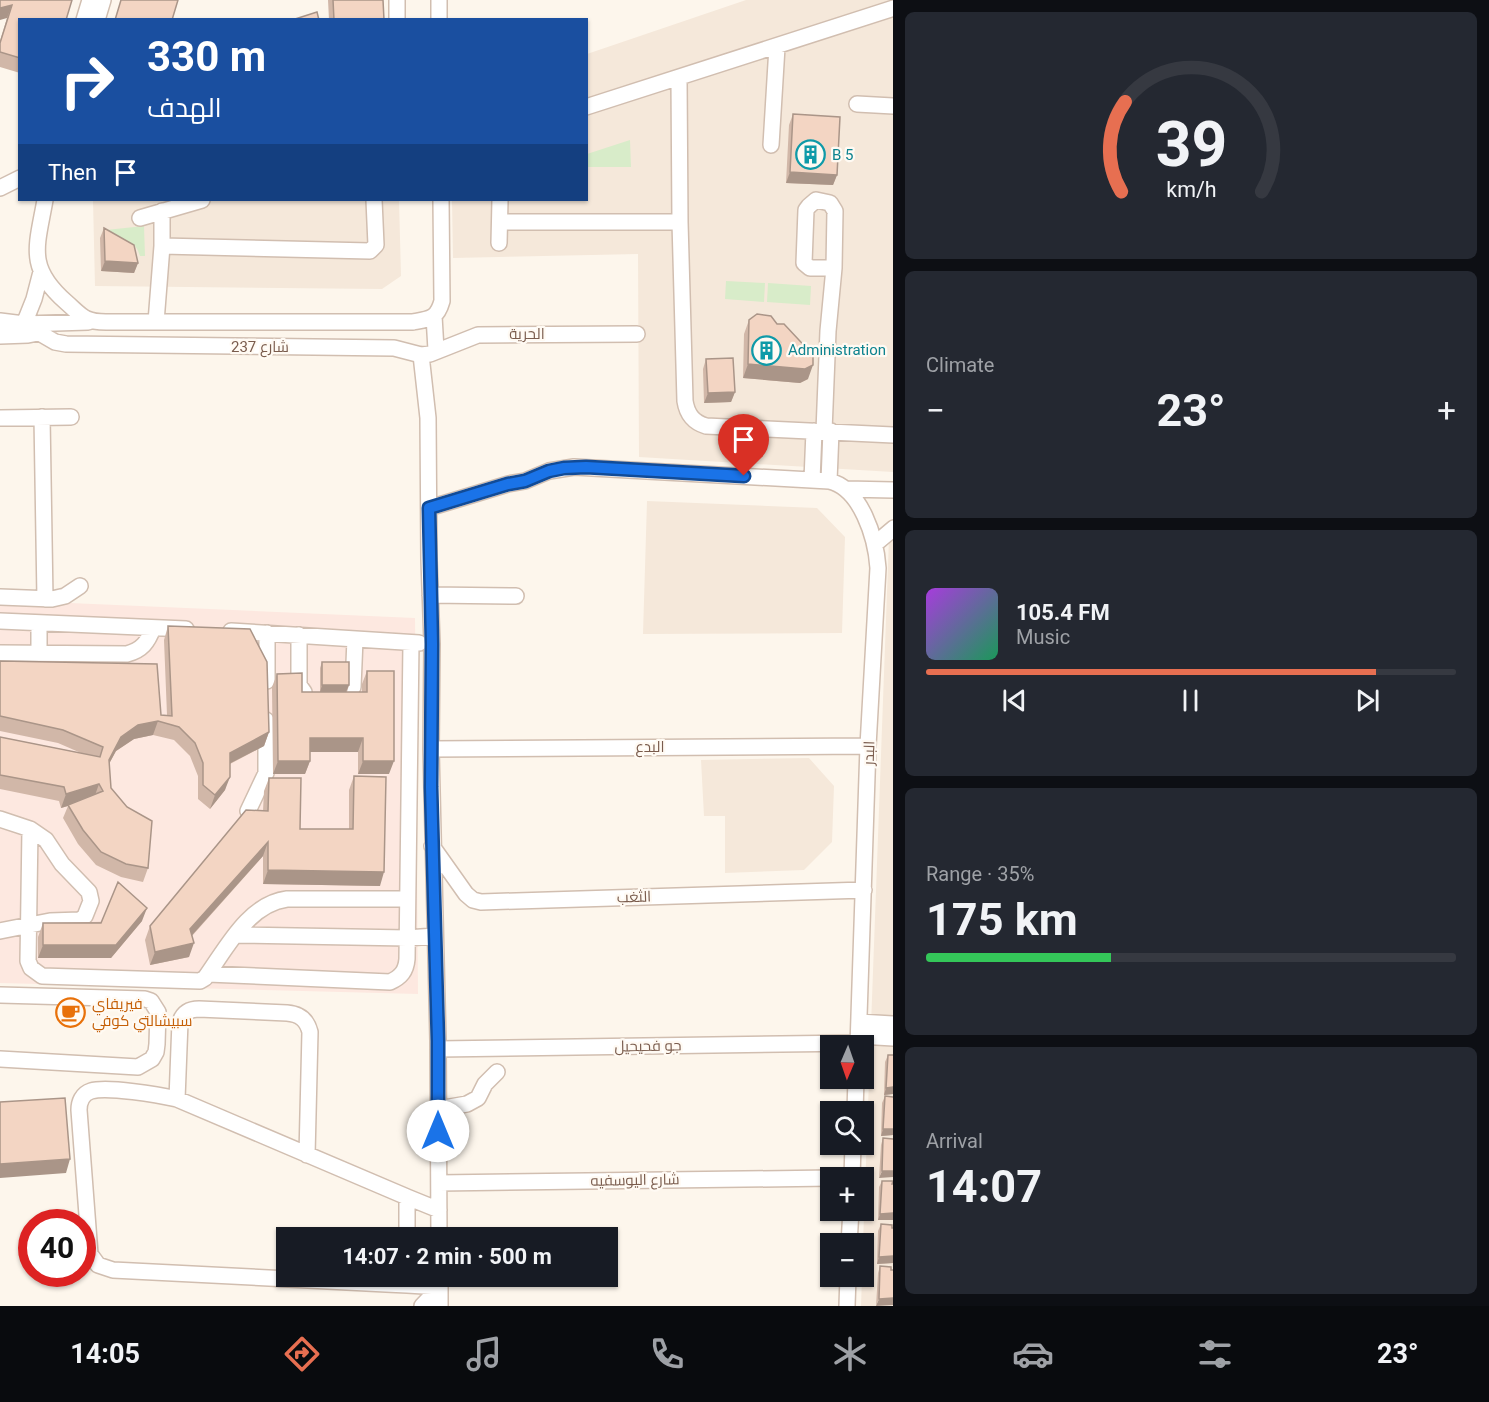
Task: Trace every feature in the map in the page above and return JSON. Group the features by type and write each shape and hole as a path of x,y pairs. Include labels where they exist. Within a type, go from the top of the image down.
{"street":[{"path":"85,18 90,0"},
{"path":"98,18 103,0"},
{"path":"397,0 397,18"},
{"path":"439,0 439,18"},
{"path":"588,106 893,8"},
{"path":"771,145 777,47"},
{"path":"679,79 680,222 686,401 689,414 699,424 706,426 893,435"},
{"path":"857,104 893,106"},
{"path":"0,188 18,179"},
{"path":"45,201 37,261 47,283 88,322"},
{"path":"140,218 198,201"},
{"path":"166,247 370,251 376,245 375,201"},
{"path":"41,272 31,309 24,324 413,322 430,319 439,312 442,301 441,201"},
{"path":"500,201 500,243"},
{"path":"162,211 166,247 163,322"},
{"path":"500,222 680,222"},
{"path":"829,481 823,431 834,268"},
{"path":"434,316 436,350"},
{"name":"شارع 237","path":"0,321 24,324 55,342 66,344 394,348 421,355"},
{"name":"شارع 237","path":"0,336 38,333"},
{"name":"الحرية","path":"421,355 426,356 471,337 493,334 637,334"},
{"path":"421,355 428,418 432,644 432,845 438,1049 439,1227"},
{"path":"42,417 45,599"},
{"path":"0,418 71,417"},
{"path":"812,480 823,431"},
{"path":"429,508 525,481 549,471 574,467 829,481 838,483 846,489 893,490"},
{"name":"البدر","path":"846,489 864,517 876,552 858,1035"},
{"path":"893,529 876,552 893,560"},
{"path":"0,597 45,599 65,596 80,586"},
{"path":"430,595 516,596"},
{"path":"0,621 199,630"},
{"path":"39,623 39,653"},
{"path":"0,653 127,654 143,647 149,640 153,627"},
{"path":"222,631 432,644"},
{"path":"248,811 266,773 267,633"},
{"path":"299,635 299,685 306,695 319,698 341,699 351,692 354,639"},
{"path":"208,974 390,982 397,979 406,967 411,642"},
{"name":"البدع","path":"431,749 868,746"},
{"path":"0,819 30,829 46,840 62,864 89,892 91,901 85,916 80,920 50,921 0,931"},
{"path":"30,829 28,961 31,968 42,976 200,981 208,974 235,936 260,910 280,900 406,899"},
{"name":"الثغب","path":"432,845 466,894 472,900 481,902 864,890"},
{"path":"235,936 407,938 435,936"},
{"path":"0,994 145,999 155,1006 158,1019 156,1052 152,1059 138,1067 0,1059"},
{"path":"177,1099 180,1022 185,1014 194,1009 294,1014 305,1020 310,1032 307,1155"},
{"path":"864,1035 893,1024"},
{"path":"874,1037 893,1038"},
{"name":"جو فحيحيل","path":"438,1049 820,1038"},
{"path":"438,1109 467,1104 478,1098 485,1084 497,1072"},
{"path":"276,1276 113,1270 98,1265 90,1254 79,1110 81,1100 87,1093 97,1091 148,1093 177,1099 439,1210"},
{"name":"شارع اليوسفيه","path":"439,1183 820,1178"},
{"path":"407,1197 407,1227"},
{"path":"422,1306 436,1287"},
{"path":"440,1287 440,1306"},
{"path":"847,1306 848,1287"}],"shaded area":[{"path":"746,0 893,0 893,472 639,457 638,254 453,258 452,201 588,201 588,54"},
{"path":"93,201 399,201 401,276 382,289 95,286"},
{"path":"647,501 817,508 845,537 842,633 643,634"},
{"path":"893,534 893,1306 861,1306 862,1287 874,1287 874,1233 863,1233 864,1221 874,1221 874,1167 866,1167 866,1155 874,1155 874,1101 868,1101 869,1089 874,1089 874,1035 871,1035 889,538"},
{"path":"0,600 415,618 418,994 0,983"},
{"path":"809,758 834,786 832,842 804,870 725,873 725,816 704,816 701,760"}],"green space":[{"path":"630,140 631,167 588,167 588,154"},
{"path":"144,226 145,256 140,256 134,245 116,238 106,230"},
{"path":"726,281 765,283 764,302 725,299"},
{"path":"768,283 811,286 810,305 767,302"}],"building":[{"path":"0,0 72,0 67,18 18,18 18,57 0,52 0,43 12,5 0,8"},
{"path":"121,0 178,0 173,18 116,18"},
{"path":"333,0 383,0 384,18 334,18"},
{"path":"317,12 318,18 298,18"},
{"name":"B 5","path":"793,114 840,117 837,175 790,172"},
{"path":"104,228 134,245 138,263 105,261"},
{"path":"757,314 771,316 777,324 784,324 813,355 813,365 805,369 748,364 749,320"},
{"path":"733,358 735,392 708,393 706,359"},
{"path":"168,626 250,629 267,662 269,732 230,753 230,777 215,795 203,785 203,763 195,743 179,727 158,721 138,725 121,737 109,760 111,788 127,807 152,821 148,868 126,864 101,852 83,830 68,805 103,791 99,784 66,794 64,787 0,775 0,737 100,757 103,747 63,730 0,716 0,661 157,664 161,715 172,716"},
{"path":"322,662 349,662 349,685 322,685"},
{"path":"367,671 394,671 394,761 363,761 363,738 310,738 310,761 278,761 277,674 302,673 302,692 367,692"},
{"path":"354,776 386,777 384,872 268,870 268,842 190,929 194,943 155,952 150,926 246,810 268,811 269,778 301,778 300,829 353,829"},
{"path":"118,882 147,908 116,945 43,945 43,923 101,923"},
{"path":"888,1055 893,1055 893,1087 886,1088"},
{"path":"885,1096 893,1097 893,1129 883,1129"},
{"path":"65,1098 70,1159 0,1164 0,1102"},
{"path":"883,1138 893,1139 893,1171 882,1171"},
{"path":"882,1181 893,1181 893,1213 880,1214"},
{"path":"881,1224 892,1225 893,1256 879,1257"},
{"path":"880,1266 891,1267 893,1270 893,1298 879,1299"}],"place":[{"name":"B 5","path":"811,155"},
{"name":"Administration","path":"767,350"},
{"name":"فيريفاي سبيشالتي كوفي","path":"71,1013"}],"route":[{"path":"438,1131 438,1041 431,787 432,644 429,508 564,468 586,467 744,476"}]}
